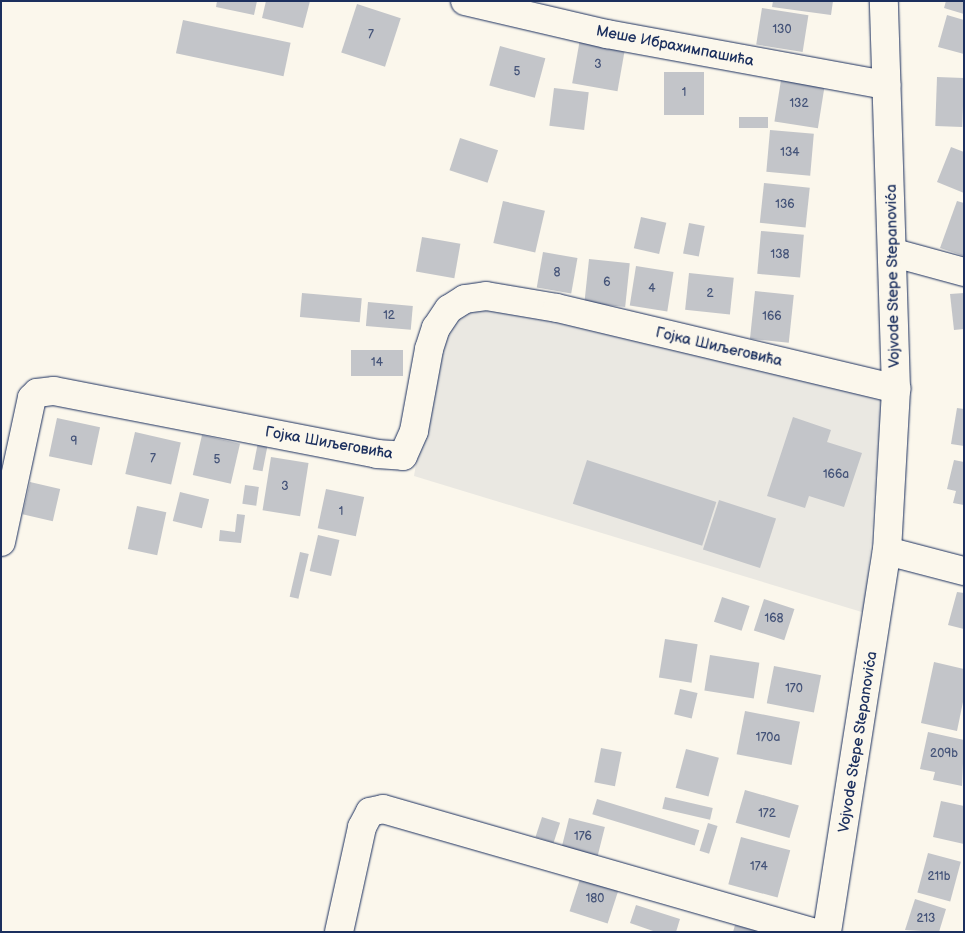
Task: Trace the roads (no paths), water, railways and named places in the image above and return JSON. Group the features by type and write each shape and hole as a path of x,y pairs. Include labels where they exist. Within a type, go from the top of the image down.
{"street":[{"name":"Меше Ибрахимпашића","path":"465,1 607,34 886,85"},
{"name":"Vojvode Stepe Stepanovića","path":"827,932 887,551 896,389 894,253 884,1"},
{"path":"894,253 964,272"},
{"name":"Гојка Шиљеговића","path":"1,542 32,398 37,393 54,391 377,454 403,456 414,431 429,349 436,328 449,309 465,299 486,296 557,308 896,389"},
{"path":"887,551 964,571"},
{"path":"338,932 362,827 370,812 383,809 811,932"}]}
